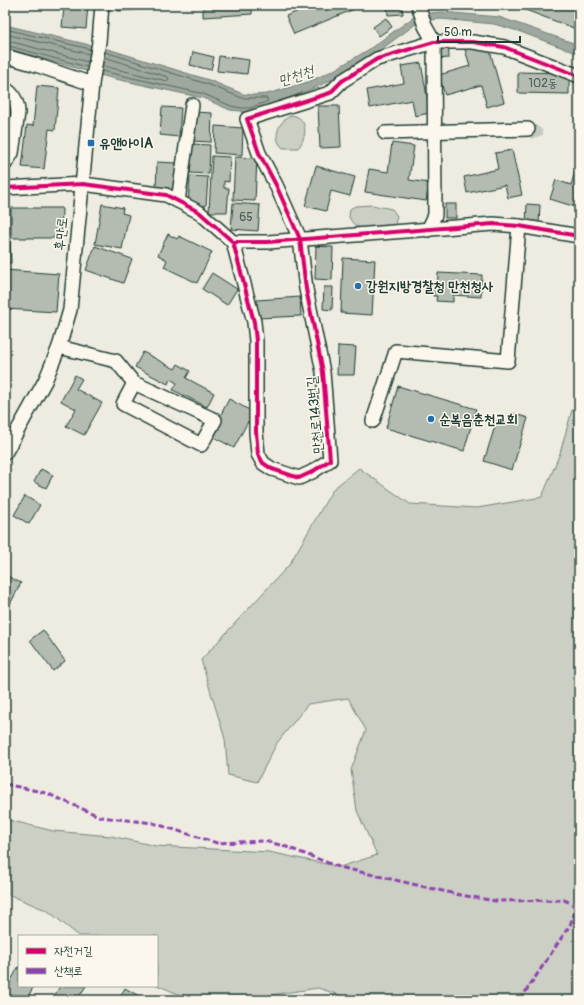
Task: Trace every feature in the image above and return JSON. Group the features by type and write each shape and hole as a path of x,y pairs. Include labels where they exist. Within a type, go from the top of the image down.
{"street":[{"name":"후만로","path":"5,453 45,381 59,347 70,310 102,5"},
{"path":"418,5 425,26 434,42 435,215 428,230"},
{"path":"300,239 259,153 247,119 330,93 342,81 377,59 434,42 473,42 504,47 579,76"},
{"path":"5,56 93,82"},
{"path":"5,89 13,96 18,107 18,113 12,153 5,164"},
{"path":"178,202 192,105"},
{"path":"385,133 528,130"},
{"path":"5,188 83,184 166,196 199,212 233,242 268,242 493,224 519,226 579,236"},
{"path":"373,421 396,351 508,361 519,226"},
{"name":"만천로143번길","path":"233,242 254,322 256,341 258,454 263,463 272,469 299,478 312,472 330,460 323,372 306,289 300,239"},
{"path":"59,347 116,361 134,383 215,420 201,446 123,404 134,383"}],"shaded area":[{"path":"292,115 298,117 304,124 305,134 298,148 283,148 279,144 277,134 278,130 283,121"},
{"path":"372,205 392,209 397,216 395,225 369,229 357,227 349,217 350,209 355,206"},
{"path":"579,408 579,1000 355,1000 318,988 270,995 268,1000 192,1000 158,985 158,935 78,935 48,911 5,893 5,819 53,831 111,836 156,846 269,852 340,867 377,855 357,811 351,770 366,730 348,698 308,704 277,743 257,782 228,775 225,739 201,660 289,565 333,489 359,468 410,504 477,508 542,497 560,453 572,410"}],"water":[{"path":"442,12 499,17 579,45 579,54 518,31 494,24 441,19 420,21 372,56 344,73 315,88 250,112 230,110 203,98 111,78 5,48 5,25 111,50 209,80 243,94 267,94 308,82 334,70 368,50 418,14"}],"building":[{"path":"55,5 88,5 86,29 62,27 64,7"},
{"path":"118,5 148,5 149,9 118,11"},
{"path":"203,5 252,5 252,14 203,17"},
{"path":"314,5 364,5 294,34 286,16"},
{"path":"387,5 402,5 403,14 388,15"},
{"path":"512,5 579,5 579,30"},
{"path":"386,18 392,27 379,36 373,27"},
{"path":"448,36 449,58 436,59 435,37"},
{"path":"486,36 504,102 487,107 481,85 445,95 439,75 470,66 463,43"},
{"path":"193,52 214,57 211,70 190,65"},
{"path":"219,56 249,60 247,74 217,71"},
{"path":"421,63 430,113 415,116 412,100 370,108 367,90 404,83 401,66"},
{"path":"518,72 569,73 569,94 518,93"},
{"path":"37,86 59,88 55,130 49,129 44,169 22,167 27,125 33,126"},
{"path":"318,106 339,106 341,147 320,148"},
{"path":"162,107 181,108 179,137 160,135"},
{"path":"194,112 212,113 211,142 192,141"},
{"path":"215,126 243,128 242,155 214,153"},
{"path":"392,143 414,146 409,180 429,183 426,201 365,192 369,169 388,172"},
{"path":"192,144 210,145 209,174 190,173"},
{"path":"512,150 522,195 508,198 505,185 467,193 464,177 498,169 495,153"},
{"path":"212,156 230,157 229,182 224,181 224,188 229,188 227,212 209,212"},
{"path":"235,157 257,158 255,201 233,200"},
{"path":"578,161 579,208 550,199 556,180 571,185"},
{"path":"157,162 176,163 174,192 156,191"},
{"path":"316,166 355,177 350,196 331,191 326,211 305,206"},
{"path":"190,176 208,177 206,206 188,205"},
{"path":"233,203 260,205 258,231 231,229"},
{"path":"102,204 123,208 122,213 129,215 122,249 95,244"},
{"path":"445,204 456,204 456,218 445,218"},
{"path":"527,204 540,205 539,224 526,223"},
{"path":"11,208 62,208 61,238 11,238"},
{"path":"168,234 177,239 179,236 212,252 197,283 164,267 167,260 158,255"},
{"path":"5,235 10,235 11,263 5,263"},
{"path":"95,246 132,259 123,283 86,270"},
{"path":"316,246 333,247 332,280 315,279"},
{"name":"강원지방경찰청 만천청사","path":"343,258 375,260 372,315 341,313"},
{"path":"5,270 59,274 56,312 5,309"},
{"path":"212,273 237,289 227,305 202,289"},
{"path":"438,273 482,275 481,297 453,295 453,302 436,301 437,296 433,296 433,289 437,289"},
{"path":"324,287 333,287 332,310 323,309"},
{"path":"300,297 301,316 258,318 257,300"},
{"path":"338,346 356,347 354,375 337,375"},
{"path":"143,352 175,369 178,364 190,371 186,378 214,393 207,407 173,390 177,383 170,379 168,384 135,367"},
{"path":"75,375 82,379 76,389 102,403 84,435 66,426 76,409 61,401"},
{"name":"순복음춘천교회","path":"398,386 476,409 464,451 386,428"},
{"path":"229,399 253,412 234,448 210,435"},
{"path":"512,413 528,418 512,470 484,461 497,420 508,424"},
{"path":"41,469 53,475 46,488 34,482"},
{"path":"25,496 40,505 29,524 14,515"},
{"path":"5,575 21,583 5,614"},
{"path":"43,630 65,661 53,671 30,640"},
{"path":"18,968 18,987 33,987 26,1000 5,1000 5,991"},
{"path":"59,987 85,987 77,1000 52,1000"},
{"path":"125,988 144,999 118,1000"}],"tunnel":[{"path":"528,129 536,133 539,141"}],"marked path":[{"path":"5,784 46,793 101,817 153,823 217,843 265,841 284,846 339,867 460,895 496,901 564,900 571,903 575,907 575,912 570,925 520,1000"}],"cycle path":[{"path":"233,242 254,322 256,341 256,432 258,454 263,463 272,469 299,478 312,472 330,460 323,372 306,289 300,239 276,185 259,153 247,119 330,93 342,81 377,59 434,42 473,42 504,47 579,76"},
{"path":"5,188 83,184 166,195 199,212 233,242 268,242 493,224 519,226 579,236"}],"place":[{"name":"유앤아이A","path":"91,143"},
{"name":"강원지방경찰청 만천청사","path":"358,286"},
{"name":"순복음춘천교회","path":"431,419"}],"water label":[{"name":"만천천","path":"296,76"}]}
